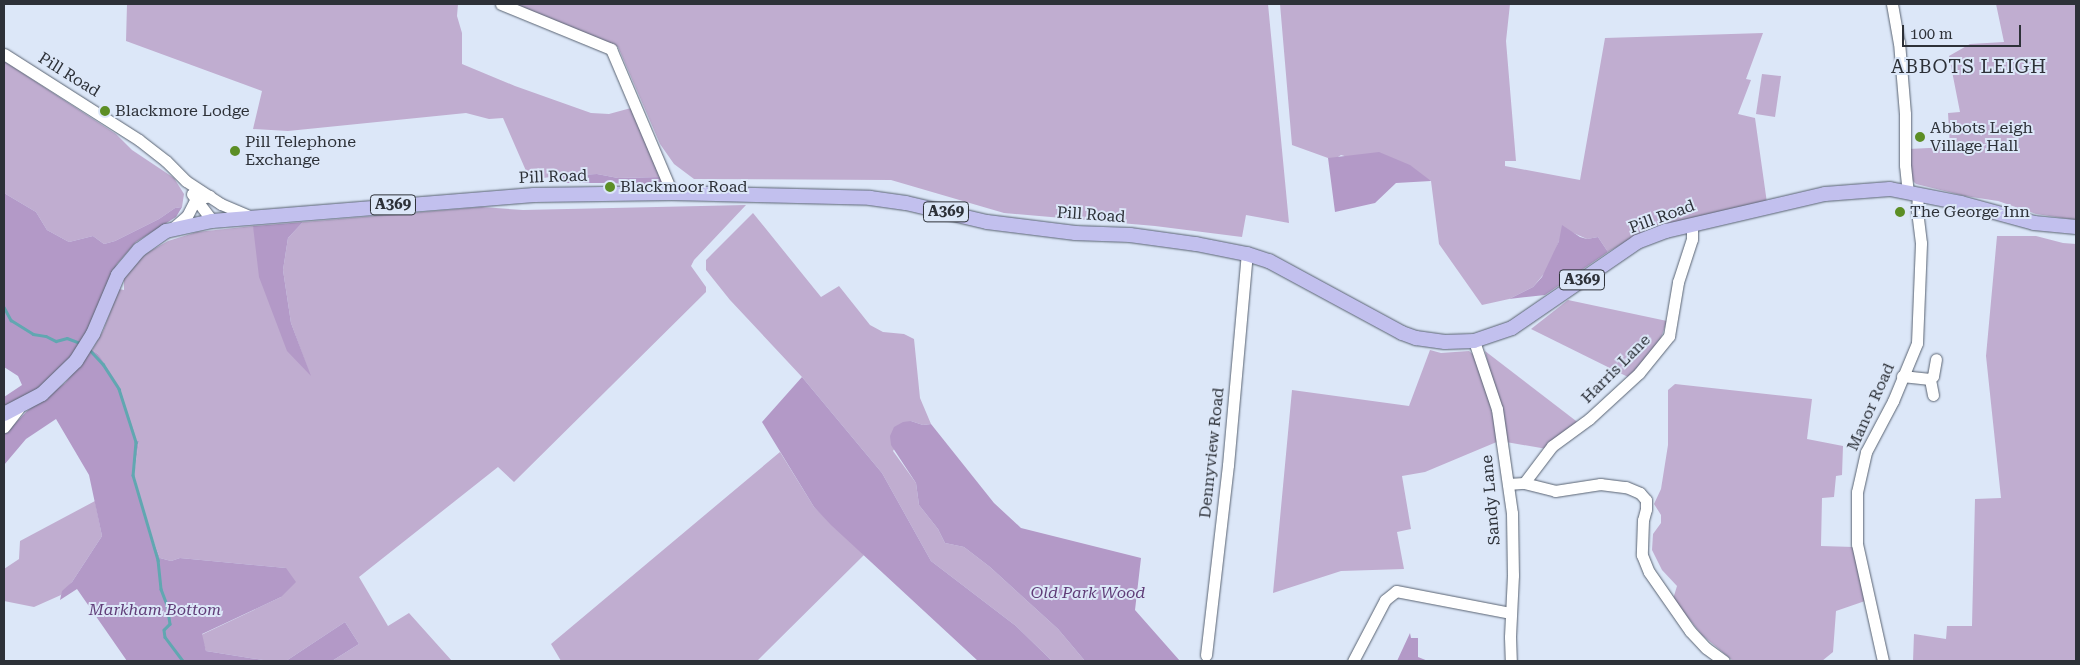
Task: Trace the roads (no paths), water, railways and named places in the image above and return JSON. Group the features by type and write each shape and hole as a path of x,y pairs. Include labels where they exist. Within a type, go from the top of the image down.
{"main road":[{"name":"Pill Road","path":"252,217 490,197 672,192 870,198 906,203 987,222 1075,233 1137,236 1196,244 1248,254 1269,261 1402,333 1434,341 1474,341 1512,328 1637,242 1692,224 1825,194 1870,189 1913,193"},
{"name":"A369","path":"1913,193 2034,223 2076,227"},
{"name":"A369","path":"4,414 19,408 42,394 68,371 83,352 120,270 139,250 158,235 173,228 216,220 252,217"}],"street":[{"path":"501,4 611,49 672,192"},
{"name":"Manor Road","path":"1883,661 1857,544 1857,492 1866,452 1893,401 1917,343 1921,243 1917,210 1904,165 1904,114 1899,42 1892,4"},
{"name":"Pill Road","path":"4,54 139,140 166,161 186,181 208,196 221,204 252,217"},
{"name":"Pill Road","path":"186,181 195,200 216,220"},
{"path":"173,228 187,216 195,200 208,196"},
{"path":"216,220 221,204"},
{"name":"Harris Lane","path":"1524,483 1552,446 1589,419 1639,373 1669,336 1678,282 1692,239 1692,224"},
{"name":"Dennyview Road","path":"1206,655 1229,455 1248,254"},
{"name":"Sandy Lane","path":"1474,341 1497,409 1512,513 1511,661"},
{"path":"1934,395 1930,379 1933,376 1936,359"},
{"path":"1902,376 1930,379"},
{"path":"4,427 19,408"},
{"path":"1508,484 1524,483 1555,491 1600,484 1626,487 1640,493 1646,500 1643,520 1642,555 1650,572 1690,631 1706,648 1724,661"},
{"path":"1353,661 1385,600 1396,590 1510,613"}],"waterway":[{"path":"4,307 11,320 33,334 46,336 56,341 67,338 80,343"},
{"path":"89,349 103,364 119,389 136,442 133,475 158,560 161,589 167,605 170,624 164,630 165,637 183,661"}],"place":[{"name":"Blackmore Lodge","path":"105,111"},
{"name":"Abbots Leigh Village Hall","path":"1920,137"},
{"name":"Pill Telephone Exchange","path":"235,151"},
{"name":"Blackmoor Road","path":"610,187"},
{"name":"The George Inn","path":"1900,212"}],"district":[{"name":"ABBOTS LEIGH","path":"1969,67"}],"park label":[{"name":"Old Park Wood","path":"1088,593"},
{"name":"Markham Bottom","path":"155,610"}]}
